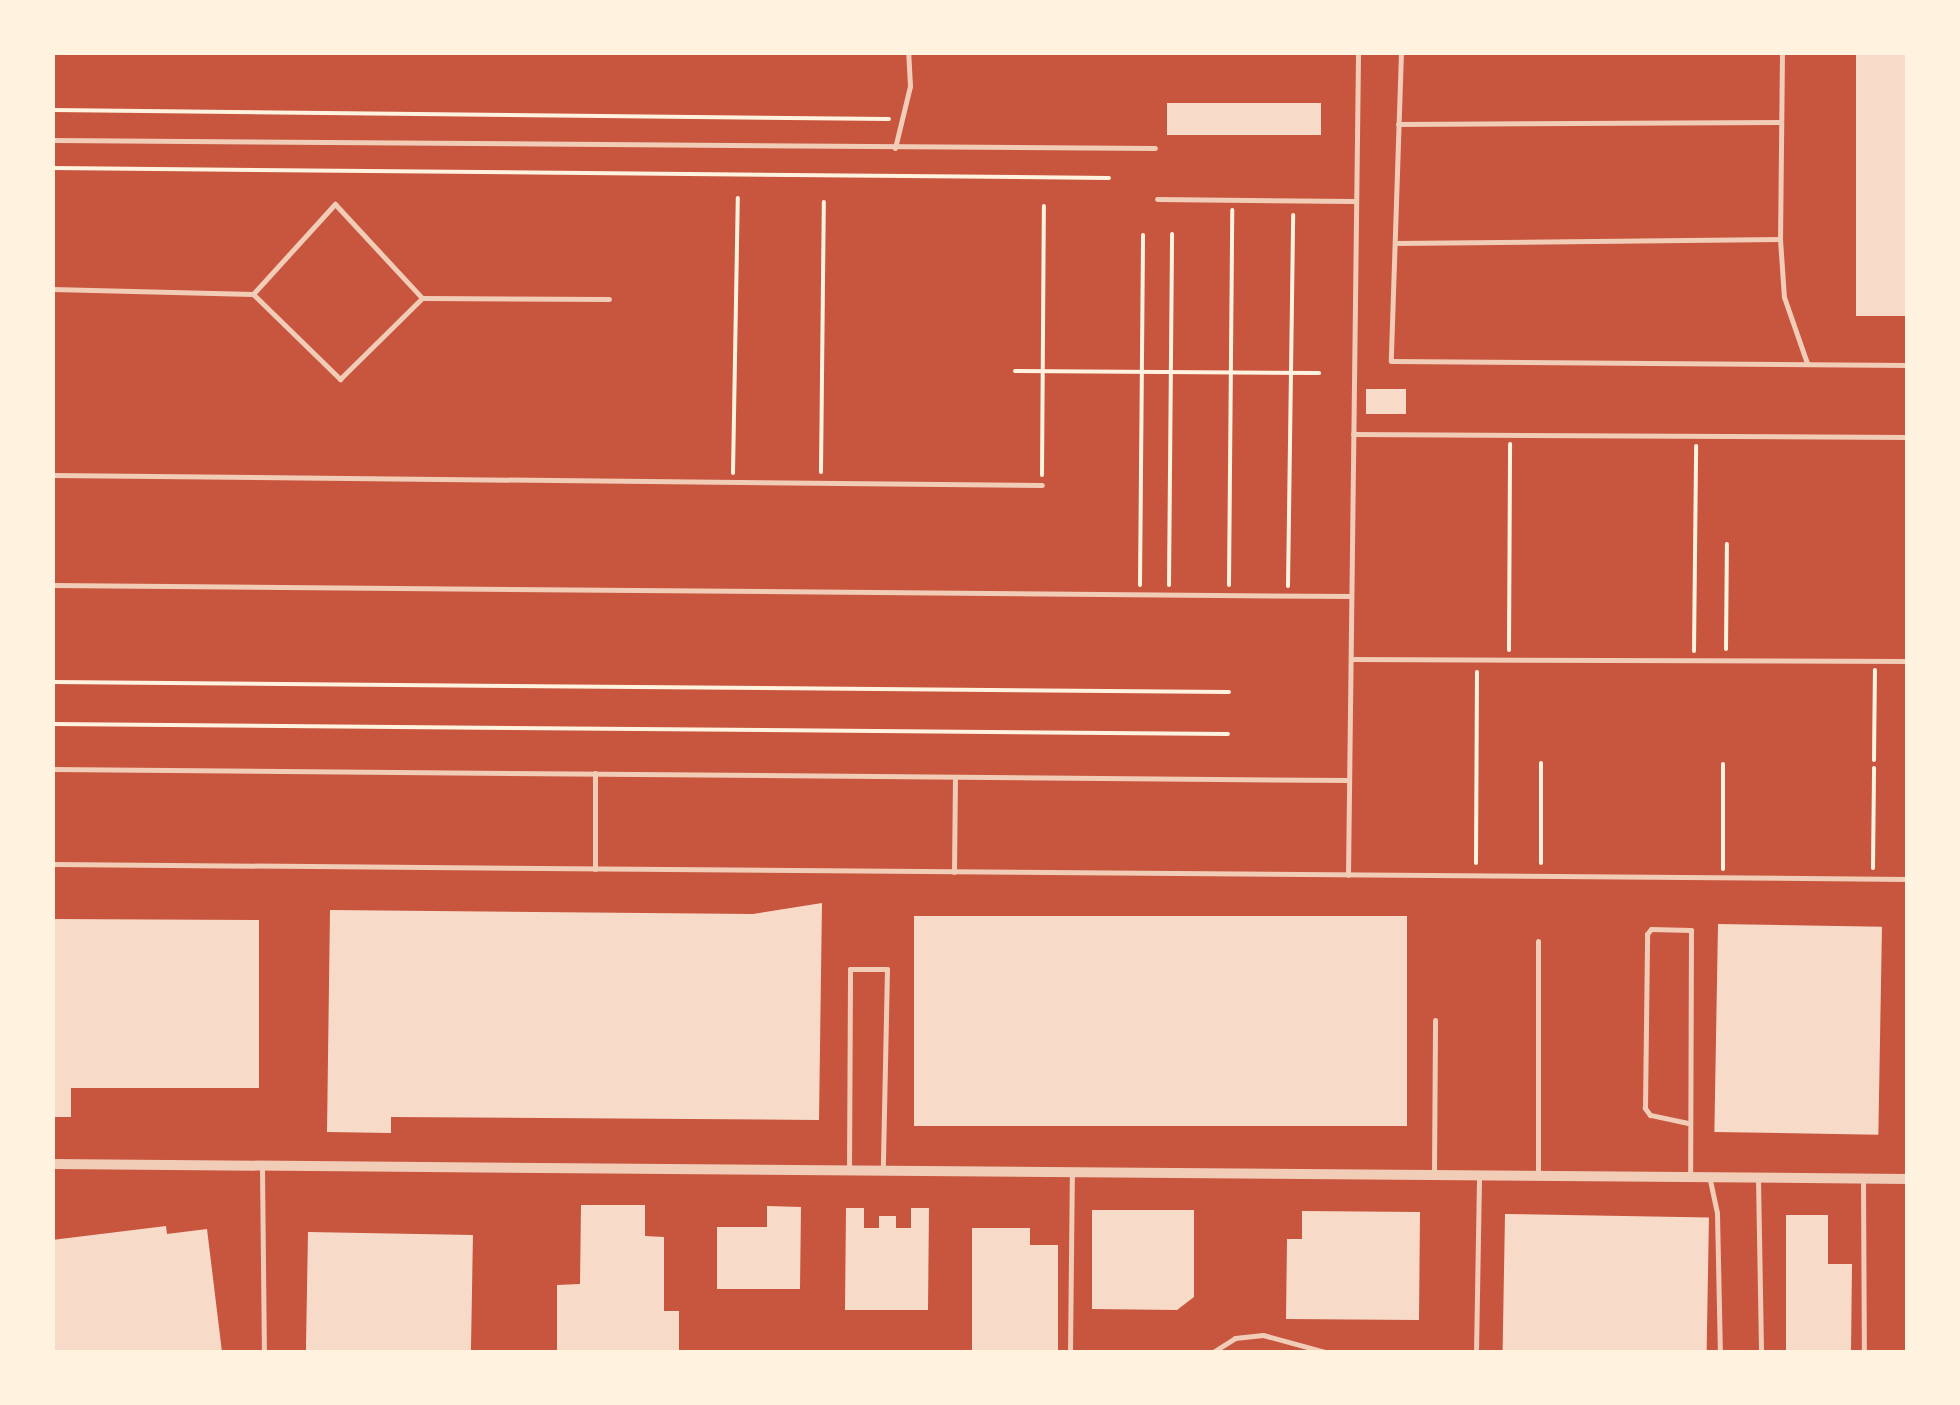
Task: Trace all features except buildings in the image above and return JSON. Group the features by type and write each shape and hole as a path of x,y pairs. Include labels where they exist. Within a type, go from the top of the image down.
{"street":[{"path":"52,1164 1908,1179"}],"lane":[{"path":"895,148 910,86 908,52"},
{"path":"1348,875 1358,52"},
{"path":"1400,52 1391,362 1908,365"},
{"path":"1782,52 1780,239 1784,297 1807,362"},
{"path":"1398,124 1781,122"},
{"path":"52,140 1155,148"},
{"path":"1157,199 1354,202"},
{"path":"253,294 335,204 422,298"},
{"path":"1395,243 1780,239"},
{"path":"52,289 253,294 340,380 422,298 609,300"},
{"path":"1353,434 1908,438"},
{"path":"52,475 1042,485"},
{"path":"52,585 1351,596"},
{"path":"1350,659 1908,661"},
{"path":"52,769 1349,780"},
{"path":"594,869 596,774"},
{"path":"954,872 955,777"},
{"path":"52,864 1908,879"},
{"path":"1688,1122 1650,1116 1645,1108 1647,934 1651,929 1691,930 1690,1177"},
{"path":"1538,942 1538,1176"},
{"path":"849,1170 850,968 886,969 883,1170"},
{"path":"1434,1175 1435,1020"},
{"path":"262,1165 264,1352"},
{"path":"1070,1352 1072,1172"},
{"path":"1476,1352 1478,1176"},
{"path":"1709,1177 1718,1213 1720,1352"},
{"path":"1758,1178 1761,1352"},
{"path":"1863,1179 1864,1352"},
{"path":"1213,1352 1235,1338 1263,1335 1325,1352"}],"path":[{"path":"52,110 904,119"},
{"path":"52,168 1109,178"},
{"path":"733,481 738,198"},
{"path":"1228,595 1232,200"},
{"path":"821,483 824,202"},
{"path":"1042,485 1044,206"},
{"path":"1288,596 1293,214"},
{"path":"1169,595 1172,234"},
{"path":"1140,594 1143,235"},
{"path":"1015,371 1319,373"},
{"path":"1510,658 1512,435"},
{"path":"1694,659 1696,436"},
{"path":"1723,659 1726,544"},
{"path":"1476,876 1477,658"},
{"path":"1874,760 1875,660"},
{"path":"52,682 1229,692"},
{"path":"52,724 1228,734"},
{"path":"1540,876 1541,763"},
{"path":"1723,764 1723,878"},
{"path":"1873,879 1874,768"}]}
